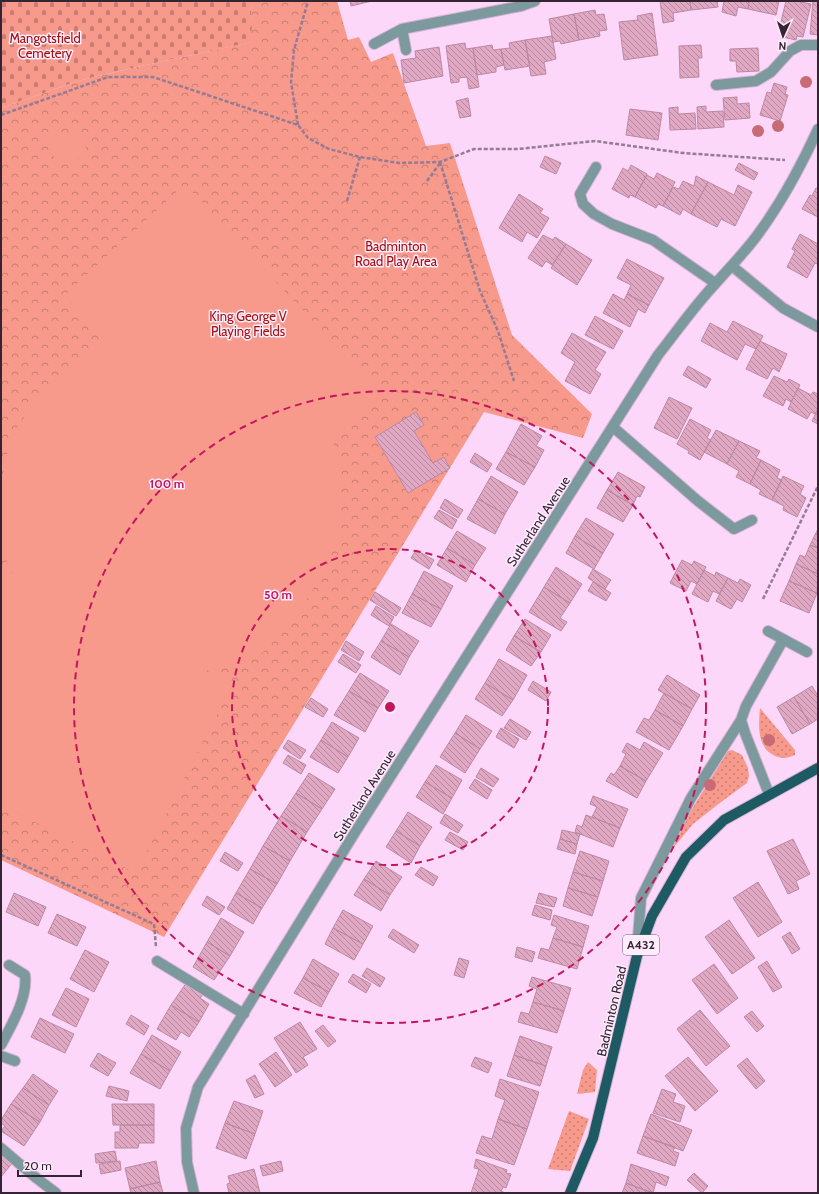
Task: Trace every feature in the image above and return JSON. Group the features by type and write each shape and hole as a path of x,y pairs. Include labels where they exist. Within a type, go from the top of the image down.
{"main road":[{"name":"Badminton Road","path":"570,1193 593,1138 637,956 652,916 686,857 724,820 818,768"}],"street":[{"path":"374,44 402,29 521,6 535,1"},
{"path":"402,29 406,50"},
{"path":"716,85 756,81 771,72 790,50 801,45 818,45"},
{"name":"Sutherland Avenue","path":"194,1193 187,1162 186,1128 198,1087 354,834 658,355 715,283 732,266 768,220 803,161 818,129"},
{"path":"596,167 580,194 583,204 594,214 606,221 653,240 715,283"},
{"path":"732,266 783,308 818,327"},
{"path":"613,427 698,501 734,529 752,520"},
{"path":"768,631 807,652"},
{"path":"637,956 641,898 691,798 742,720 746,706 783,640"},
{"path":"742,720 745,733 769,794"},
{"path":"157,961 244,1014"},
{"path":"1,1045 15,1018 24,995 26,982 25,975 9,965"},
{"path":"1,1056 15,1061"},
{"path":"1,1148 34,1178 56,1193"}],"path":[{"path":"308,1 294,50 290,82 298,125 308,138 329,149 360,157 399,163 440,162 474,149 518,148 595,141 683,153 803,161"},
{"path":"1,115 108,77 153,77 298,125"},
{"path":"347,201 360,157"},
{"path":"428,181 440,162"},
{"path":"440,162 480,291 498,332 514,380"},
{"path":"763,599 818,486"},
{"path":"1,855 154,924 157,961"}],"green space":[{"name":"Mangotsfield Cemetery","path":"1,1 251,1 253,42 78,81 1,108"},
{"name":"King George V Playing Fields","path":"251,1 337,1 348,40 359,37 371,62 393,53 426,146 450,143 512,335 592,414 583,438 484,412 164,937 1,860 1,108 78,81 252,42"},
{"path":"80,129 88,156 56,164 49,138"},
{"path":"185,184 381,395 332,441 337,450 340,483 340,535 322,574 294,621 261,654 224,667 205,671 232,685 136,873 1,805 1,568 13,574 3,555 1,541 1,484 10,439 41,391 86,355 108,342 65,295"},
{"path":"760,708 795,750 795,755 783,758 774,756 764,746 761,739 759,724"},
{"path":"732,750 742,755 748,768 749,776 747,783 693,824 674,847 674,842 679,830 728,751"},
{"path":"588,1062 597,1070 595,1092 577,1094 583,1070"},
{"path":"569,1111 589,1119 570,1171 548,1169"}],"building":[{"path":"350,1 372,1 351,6"},
{"path":"660,1 690,1 691,10 673,13 674,21 663,23"},
{"path":"690,1 717,1 718,7 691,10"},
{"path":"724,1 749,1 748,9 738,7 736,16 722,12"},
{"path":"749,1 779,1 776,15 748,9"},
{"path":"786,1 797,1 811,4 803,37 797,36 796,40 783,37 785,27 780,26"},
{"path":"813,1 818,1 818,35 810,34"},
{"path":"595,10 596,15 604,14 607,30 599,31 600,36 579,40 574,14"},
{"path":"652,13 658,55 624,60 619,22 638,20 637,16"},
{"path":"574,14 579,40 561,44 560,41 553,42 549,19"},
{"path":"552,36 556,59 544,62 546,74 531,76 525,40"},
{"path":"525,40 530,66 505,70 501,49 510,48 509,43"},
{"path":"465,43 466,49 473,48 479,87 469,89 467,77 459,78 459,82 451,83 446,46"},
{"path":"492,45 493,50 501,49 504,65 496,67 496,72 477,75 473,48"},
{"path":"701,45 702,58 698,58 699,77 680,78 679,46"},
{"path":"439,47 443,76 404,83 401,60 416,58 415,51"},
{"path":"758,48 759,71 737,72 736,61 730,61 730,49"},
{"path":"774,83 787,87 785,94 788,95 780,121 760,115 767,92 771,93"},
{"path":"737,97 737,104 749,103 750,118 725,120 723,98"},
{"path":"468,98 471,116 460,118 456,101"},
{"path":"706,106 706,112 723,111 724,127 698,129 697,107"},
{"path":"678,107 678,114 695,113 696,129 670,130 669,108"},
{"path":"630,109 662,113 658,140 626,135"},
{"path":"545,156 561,163 556,174 540,167"},
{"path":"739,163 758,173 754,180 735,170"},
{"path":"631,165 647,174 635,197 630,195 629,198 612,189 623,168 628,171"},
{"path":"657,173 675,182 663,206 658,204 656,208 635,197 647,175 654,179"},
{"path":"696,176 708,182 691,214 683,209 680,215 663,206 673,187 679,189 683,181 694,186"},
{"path":"708,182 734,195 738,185 752,192 735,226 721,219 717,227 691,214"},
{"path":"816,188 818,189 818,217 802,209"},
{"path":"519,194 543,209 540,213 549,218 537,238 527,232 522,242 499,228"},
{"path":"800,234 818,244 818,263 815,263 807,278 787,267 795,251 792,249"},
{"path":"543,235 553,240 555,237 566,244 552,265 546,261 542,267 528,258"},
{"path":"566,244 592,260 577,285 551,268"},
{"path":"627,259 664,278 649,305 627,294 631,285 617,278"},
{"path":"613,294 624,300 627,294 649,305 645,313 638,309 630,327 603,313"},
{"path":"595,316 623,331 613,349 585,335"},
{"path":"733,321 763,336 756,349 745,344 737,360 701,341 710,323 727,332"},
{"path":"572,333 606,352 595,370 601,374 590,394 565,381 575,362 561,353"},
{"path":"760,341 787,354 779,372 773,368 767,379 746,369"},
{"path":"688,366 711,379 706,388 683,375"},
{"path":"774,376 787,382 789,379 800,385 791,402 786,399 783,406 763,396"},
{"path":"798,388 811,395 813,392 818,394 818,409 815,414 811,412 807,419 788,409"},
{"path":"669,397 692,408 677,439 654,428"},
{"path":"818,409 818,424 812,421"},
{"path":"416,412 424,425 414,431 433,463 444,457 450,468 408,493 375,437"},
{"path":"690,419 711,430 707,438 711,440 700,460 677,444"},
{"path":"521,424 542,436 536,446 544,450 535,467 506,452"},
{"path":"716,430 739,441 727,464 704,452"},
{"path":"739,441 760,451 756,458 761,460 750,484 736,477 739,471 727,464"},
{"path":"506,452 535,467 524,485 496,469"},
{"path":"475,453 492,464 487,472 470,462"},
{"path":"761,460 780,470 777,478 782,480 772,500 759,494 761,490 750,484"},
{"path":"618,472 645,487 640,497 637,496 633,505 607,490"},
{"path":"491,476 518,492 505,514 478,499"},
{"path":"783,476 804,486 800,494 806,498 797,517 783,510 784,506 772,500"},
{"path":"607,490 633,505 623,522 597,508"},
{"path":"445,499 463,510 458,518 440,508"},
{"path":"478,499 505,514 495,534 467,519"},
{"path":"439,510 457,520 452,529 434,518"},
{"path":"586,518 614,534 603,553 575,536"},
{"path":"818,529 818,548 810,545"},
{"path":"457,531 486,548 475,565 447,548"},
{"path":"575,536 603,553 594,569 566,553"},
{"path":"810,545 818,548 818,574 796,564 800,555 805,557"},
{"path":"447,548 475,565 466,582 437,565"},
{"path":"416,550 434,560 429,569 411,558"},
{"path":"682,560 692,565 694,561 706,567 697,584 691,581 686,591 670,583"},
{"path":"796,564 818,574 817,593 789,581"},
{"path":"556,567 582,584 570,603 544,587"},
{"path":"593,569 611,580 605,589 588,578"},
{"path":"704,570 715,576 716,572 728,578 719,594 713,591 708,602 692,594"},
{"path":"424,571 453,586 441,609 412,594"},
{"path":"728,578 738,583 740,579 751,585 742,602 737,599 731,609 716,601"},
{"path":"789,581 817,593 809,613 780,601"},
{"path":"593,582 611,593 606,601 588,591"},
{"path":"544,587 570,603 560,618 567,622 561,631 529,612"},
{"path":"375,592 401,608 396,616 370,600"},
{"path":"412,594 441,609 431,627 402,613"},
{"path":"376,606 394,617 389,626 371,615"},
{"path":"525,619 551,635 541,652 514,636"},
{"path":"391,624 419,641 409,657 381,641"},
{"path":"514,636 541,652 531,666 506,650"},
{"path":"346,641 364,652 359,661 341,650"},
{"path":"381,641 409,657 400,675 371,657"},
{"path":"343,654 361,665 356,673 338,662"},
{"path":"499,659 527,675 513,700 485,683"},
{"path":"360,673 389,691 378,708 349,691"},
{"path":"667,675 700,695 692,709 658,690"},
{"path":"533,681 551,692 546,701 528,690"},
{"path":"485,683 513,700 502,716 475,699"},
{"path":"812,686 818,696 818,719 810,724 794,697"},
{"path":"349,691 378,708 365,732 334,715"},
{"path":"664,693 692,709 683,726 655,710"},
{"path":"794,697 810,724 792,734 777,707"},
{"path":"311,698 328,709 323,717 305,707"},
{"path":"655,710 683,726 669,750 636,732 644,718 649,720"},
{"path":"466,715 492,731 480,749 455,733"},
{"path":"510,719 531,732 526,740 504,728"},
{"path":"332,722 359,738 348,757 321,740"},
{"path":"501,728 519,739 514,748 496,737"},
{"path":"455,733 480,749 465,773 440,757"},
{"path":"288,740 306,750 300,759 283,748"},
{"path":"321,740 348,757 338,773 310,757"},
{"path":"644,742 663,753 646,781 620,766 626,754 622,752 627,743 640,750"},
{"path":"288,755 306,765 301,774 283,763"},
{"path":"436,765 462,780 452,798 425,782"},
{"path":"620,766 646,781 637,798 606,781 611,773 614,775"},
{"path":"481,768 499,779 493,787 476,777"},
{"path":"309,773 335,789 322,809 296,793"},
{"path":"475,779 492,790 487,799 469,788"},
{"path":"425,782 452,798 443,814 416,797"},
{"path":"296,793 322,809 307,832 281,816"},
{"path":"593,796 628,809 620,828 592,817 597,807 590,804"},
{"path":"408,812 432,827 420,846 396,831"},
{"path":"445,814 463,825 458,833 440,823"},
{"path":"586,815 620,828 613,847 575,832 577,825 582,827"},
{"path":"281,816 307,832 290,861 263,846"},
{"path":"562,830 580,834 577,844 560,839"},
{"path":"396,831 420,846 411,863 386,847"},
{"path":"450,832 468,842 463,850 445,840"},
{"path":"560,839 577,844 575,854 557,849"},
{"path":"793,839 810,874 796,881 799,889 788,894 767,851"},
{"path":"263,846 290,861 277,884 250,869"},
{"path":"580,851 609,861 603,881 573,872"},
{"path":"225,852 243,863 238,871 220,861"},
{"path":"376,861 402,877 390,895 364,879"},
{"path":"421,867 438,877 433,886 415,875"},
{"path":"250,869 277,884 262,908 236,893"},
{"path":"573,872 603,881 598,897 568,888"},
{"path":"364,879 390,895 381,911 354,895"},
{"path":"758,882 782,922 758,937 733,898"},
{"path":"568,888 598,897 592,916 563,906"},
{"path":"14,893 46,907 38,926 6,912"},
{"path":"236,893 262,908 253,924 227,909"},
{"path":"539,893 557,898 554,907 536,903"},
{"path":"207,896 225,907 219,915 202,905"},
{"path":"535,905 552,910 550,920 532,915"},
{"path":"343,910 373,926 363,944 333,928"},
{"path":"57,914 86,927 77,946 48,933"},
{"path":"554,915 589,926 583,947 553,938 557,927 551,925"},
{"path":"221,918 244,932 230,956 207,942"},
{"path":"729,920 755,958 732,974 705,937"},
{"path":"333,928 363,944 354,960 325,944"},
{"path":"393,929 419,945 414,953 388,937"},
{"path":"790,932 800,949 792,954 782,937"},
{"path":"553,938 583,947 577,969 538,958 541,948 549,950"},
{"path":"207,942 230,956 214,980 193,967"},
{"path":"517,947 535,952 532,962 515,957"},
{"path":"85,950 109,962 94,992 70,979"},
{"path":"459,958 469,961 464,978 454,975"},
{"path":"313,959 339,974 329,992 303,978"},
{"path":"767,961 782,987 773,992 758,967"},
{"path":"714,964 738,998 717,1014 692,980"},
{"path":"367,968 385,978 380,987 362,976"},
{"path":"353,974 371,984 366,993 348,982"},
{"path":"532,977 571,988 564,1011 533,1002 537,989 529,986"},
{"path":"303,978 329,992 321,1007 294,993"},
{"path":"187,982 204,993 200,998 209,1004 199,1022 171,1005"},
{"path":"66,988 89,999 76,1027 52,1015"},
{"path":"533,1002 564,1011 557,1033 518,1022 521,1012 529,1014"},
{"path":"171,1005 199,1022 189,1037 181,1032 176,1040 157,1029"},
{"path":"700,1010 730,1046 706,1066 677,1029"},
{"path":"752,1011 764,1026 757,1032 744,1017"},
{"path":"131,1015 149,1026 144,1035 126,1024"},
{"path":"40,1018 74,1034 65,1053 31,1037"},
{"path":"300,1022 317,1049 303,1057 308,1065 296,1073 274,1038"},
{"path":"323,1025 336,1041 328,1047 315,1031"},
{"path":"152,1035 181,1052 170,1071 141,1054"},
{"path":"520,1036 552,1047 546,1066 514,1055"},
{"path":"276,1052 292,1075 275,1087 259,1064"},
{"path":"98,1053 116,1063 108,1076 90,1066"},
{"path":"141,1054 170,1071 160,1089 130,1073"},
{"path":"514,1055 546,1066 540,1086 507,1076"},
{"path":"475,1057 492,1063 488,1073 471,1066"},
{"path":"688,1057 718,1091 695,1111 665,1076"},
{"path":"747,1058 765,1081 756,1089 737,1066"},
{"path":"33,1074 58,1091 49,1105 23,1088"},
{"path":"255,1075 264,1094 255,1098 246,1080"},
{"path":"500,1079 539,1092 527,1129 498,1119 505,1100 495,1096"},
{"path":"109,1086 129,1091 127,1101 106,1096"},
{"path":"23,1088 49,1105 40,1122 11,1104"},
{"path":"662,1089 676,1094 673,1102 685,1106 680,1122 653,1113"},
{"path":"234,1101 263,1111 255,1134 225,1123"},
{"path":"11,1104 40,1122 24,1146 1,1131 5,1126 1,1123 1,1120"},
{"path":"112,1104 154,1104 154,1125 113,1125"},
{"path":"651,1114 692,1130 683,1151 643,1136"},
{"path":"498,1119 527,1129 514,1165 476,1153 482,1136 492,1139"},
{"path":"225,1123 255,1134 246,1159 216,1148"},
{"path":"120,1125 154,1125 154,1143 139,1143 138,1148 115,1148 115,1132 120,1132"},
{"path":"643,1136 675,1147 673,1151 679,1153 675,1166 637,1153"},
{"path":"1,1151 13,1162 1,1177"},
{"path":"115,1151 117,1161 96,1163 95,1154"},
{"path":"476,1159 507,1170 506,1173 511,1174 506,1188 503,1187 501,1191 505,1193 471,1193 479,1169 474,1168"},
{"path":"120,1161 121,1170 101,1174 99,1164"},
{"path":"156,1161 160,1182 130,1189 125,1168"},
{"path":"281,1161 283,1171 263,1176 260,1166"},
{"path":"631,1164 669,1177 666,1186 656,1182 653,1193 626,1183"},
{"path":"254,1169 260,1193 229,1193 227,1184 230,1183 228,1176"},
{"path":"694,1173 708,1186 702,1193 687,1180"},
{"path":"160,1182 163,1193 131,1193 130,1189"},
{"path":"626,1183 653,1193 622,1193"}],"park label":[{"name":"Badminton Road Play Area","path":"396,254"}]}
